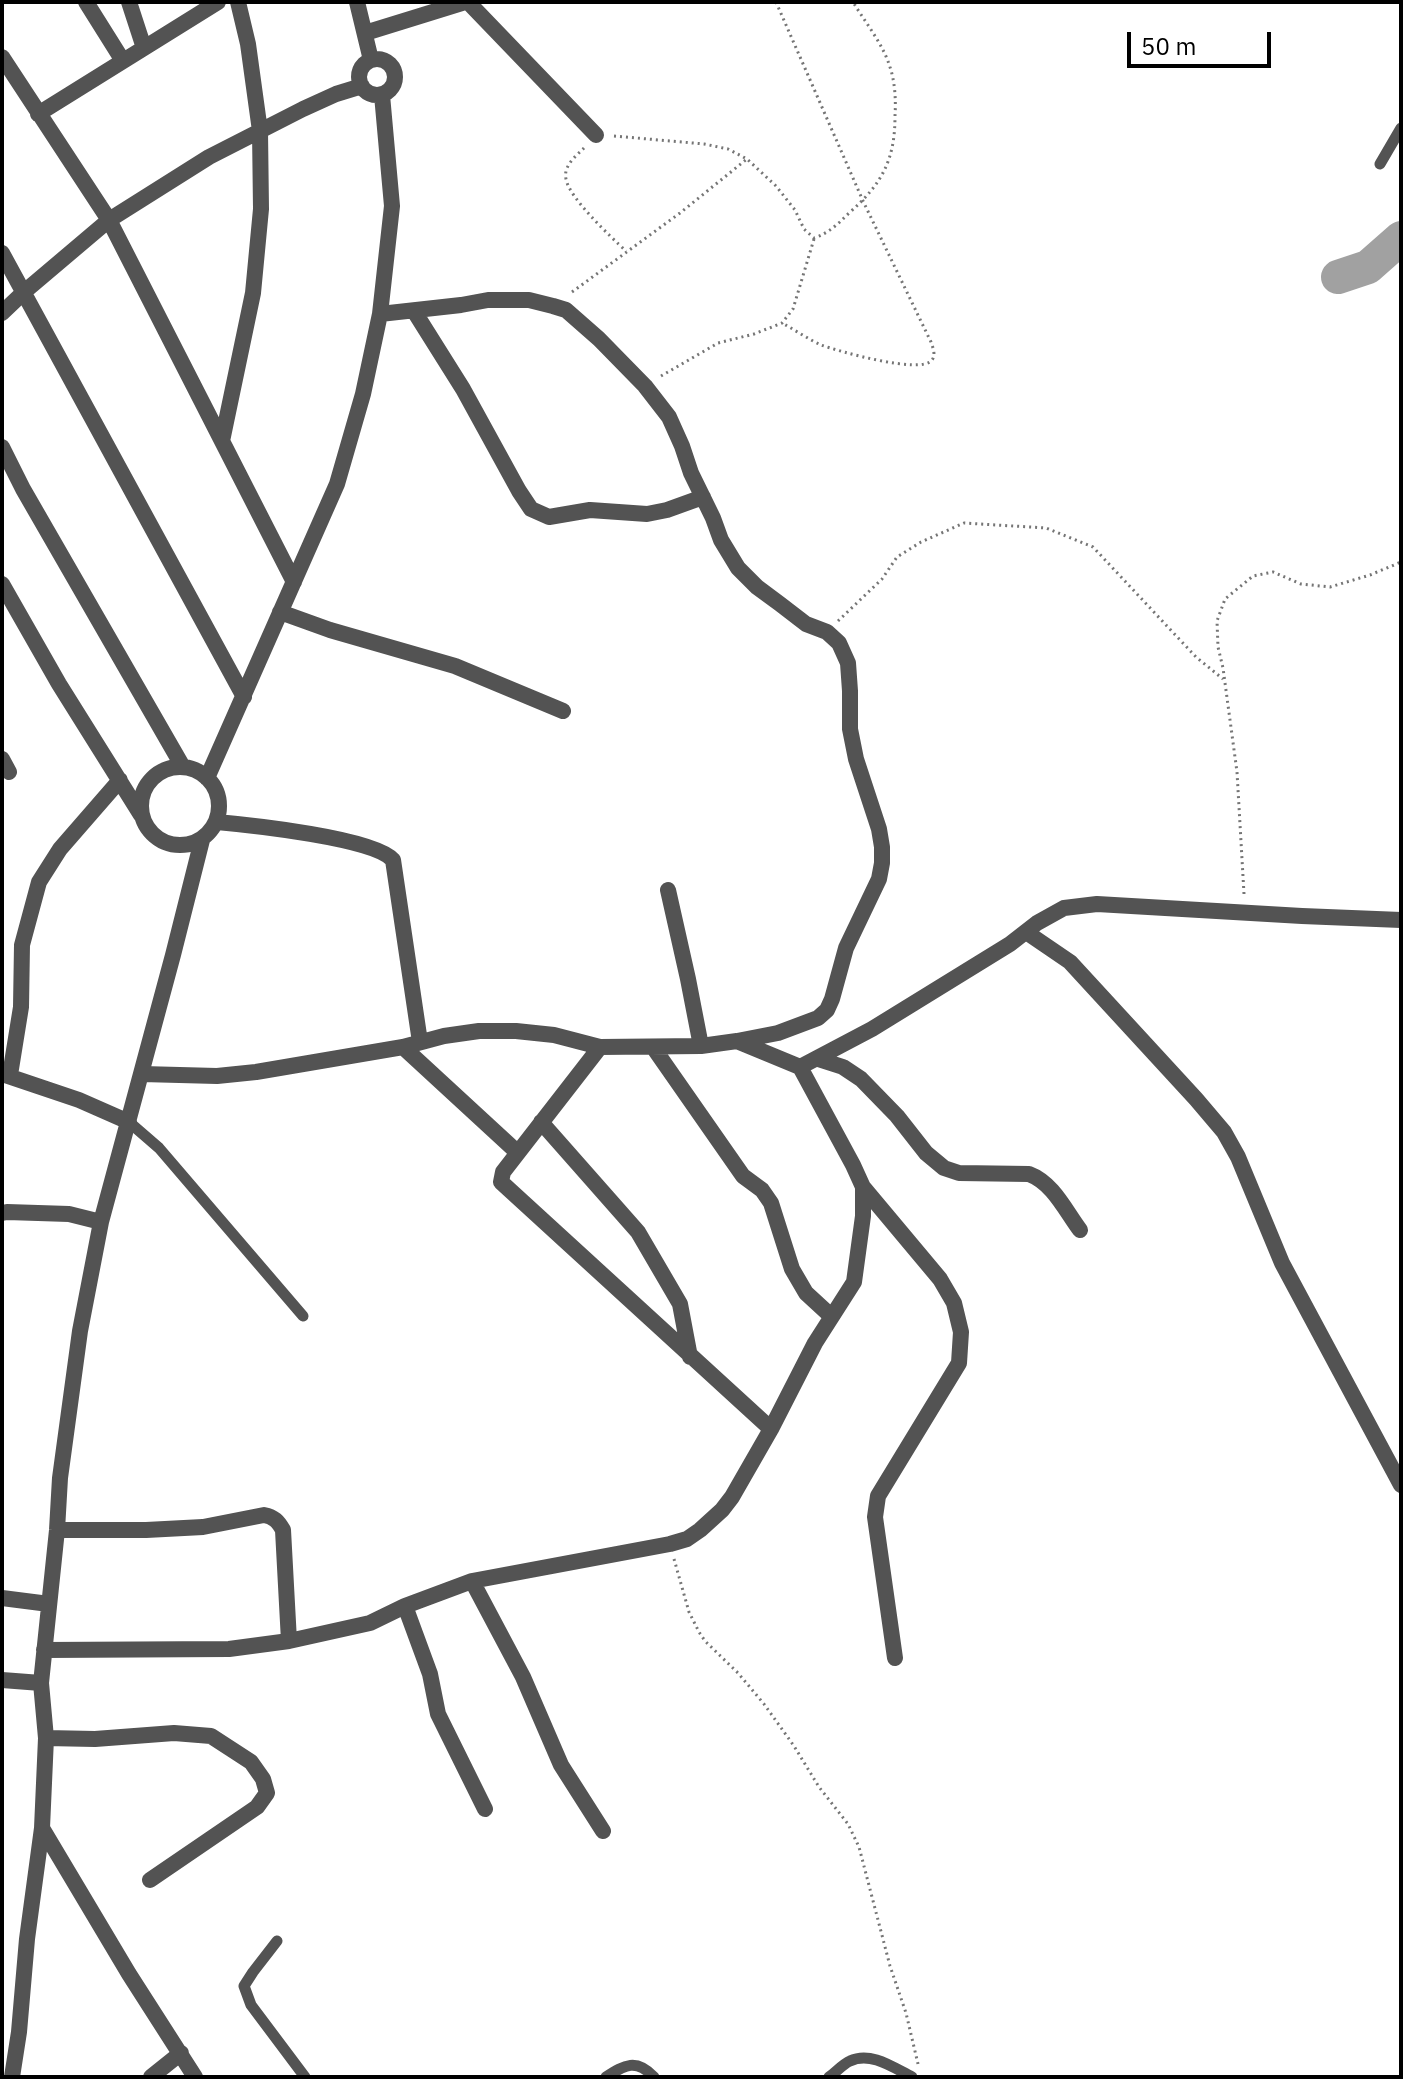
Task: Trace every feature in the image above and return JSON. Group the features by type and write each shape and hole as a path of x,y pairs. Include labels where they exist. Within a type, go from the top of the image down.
{"street":[{"path":"86,2 123,61"},
{"path":"129,2 144,48"},
{"path":"38,114 218,2"},
{"path":"222,441 253,293 261,209 260,131 248,44 238,2"},
{"path":"357,2 371,60"},
{"path":"365,33 467,2 596,135"},
{"path":"2,57 109,220 294,582"},
{"path":"371,60 384,60 395,74 391,89 382,95 370,94 362,86 360,71 371,60"},
{"path":"2,313 109,220 209,157 336,94 362,86"},
{"path":"207,778 337,484 363,394 380,314 392,206 382,95"},
{"path":"2,253 244,697"},
{"path":"142,1074 217,1076 256,1072 479,1031 554,1035 600,1047 653,1047 701,1046 737,1041 802,1025 827,1010 846,948 873,894 880,871 882,847 850,729 848,663 839,643 827,632 806,624 757,587 738,568 721,540 669,417 645,386 577,319 566,310 553,306 529,300 488,300 380,314"},
{"path":"414,311 463,389 531,509 549,517 590,510 647,514 703,497"},
{"path":"2,447 183,767"},
{"path":"2,584 147,829 158,839 172,845 187,845 202,840 217,822 219,798 207,778 196,770 169,768 156,775 146,786 141,799 141,815"},
{"path":"280,612 330,630 455,666 563,711"},
{"path":"120,780 60,849 39,882 22,945 21,1007 6,1074 129,1122"},
{"path":"217,822 278,828 388,854 393,860 420,1042"},
{"path":"12,2077 42,1828 46,1738 41,1683 60,1478 80,1331 101,1222 202,840"},
{"path":"668,890 701,1046"},
{"path":"800,1067 872,1029 1064,908 1097,904 1401,920"},
{"path":"1026,932 1078,970 1224,1132 1238,1157 1282,1263 1401,1485"},
{"path":"737,1041 800,1067 863,1187 940,1279 954,1303 961,1332 959,1363 878,1496 875,1517 895,1658"},
{"path":"403,1047 517,1152"},
{"path":"600,1047 517,1152 503,1172 501,1182 771,1429"},
{"path":"653,1047 743,1176 762,1190 771,1203 792,1269 806,1293 831,1316"},
{"path":"818,1059 843,1067 861,1079 897,1116 926,1153 944,1168 959,1173 1029,1174 1039,1178 1047,1184 1080,1230"},
{"path":"541,1122 638,1232 680,1304 690,1357"},
{"path":"44,1650 229,1649 289,1641 370,1623 472,1581 687,1539 722,1510 732,1497 805,1361 854,1282 863,1216 863,1187"},
{"path":"2,1213 69,1214 101,1222"},
{"path":"57,1530 203,1527 271,1516 283,1530 289,1641"},
{"path":"472,1581 523,1677 561,1765 603,1831"},
{"path":"2,1598 49,1604"},
{"path":"405,1606 430,1674 438,1714 485,1809"},
{"path":"2,1680 41,1683"},
{"path":"46,1738 95,1739 174,1733 211,1736 251,1762 263,1779 267,1793 257,1807 150,1880"},
{"path":"42,1828 195,2077"},
{"path":"151,2077 181,2053"}],"lane":[{"path":"1380,164 1401,128"},
{"path":"129,1122 159,1148 303,1316"},
{"path":"277,1941 244,1986 251,2005 305,2077"},
{"path":"829,2077 850,2061 863,2058 880,2061 912,2077"},
{"path":"606,2077 624,2065 638,2065 654,2077"}],"path":[{"path":"776,2 863,201 935,350 931,362 905,365 861,357 820,344 782,323"},
{"path":"814,238 826,234 863,201 882,178 895,139 896,101 890,66 853,2"},
{"path":"858,11 863,2"},
{"path":"626,251 590,214 565,179 567,168 574,158 596,135 704,144 728,149 747,159 776,186 795,210 804,229 814,238"},
{"path":"553,306 680,213 747,159"},
{"path":"645,386 718,343 782,323 793,309 814,238"},
{"path":"827,632 882,579 897,557 921,542 964,523 1046,528 1093,547 1196,657 1225,681"},
{"path":"1245,913 1237,772 1218,647 1217,621 1225,599 1253,576 1273,572 1301,584 1330,587 1401,562"},
{"path":"670,1544 689,1612 699,1632 764,1704 819,1787 848,1824 859,1847 918,2064"}],"waterway":[{"path":"1338,277 1368,267 1401,238"}]}
